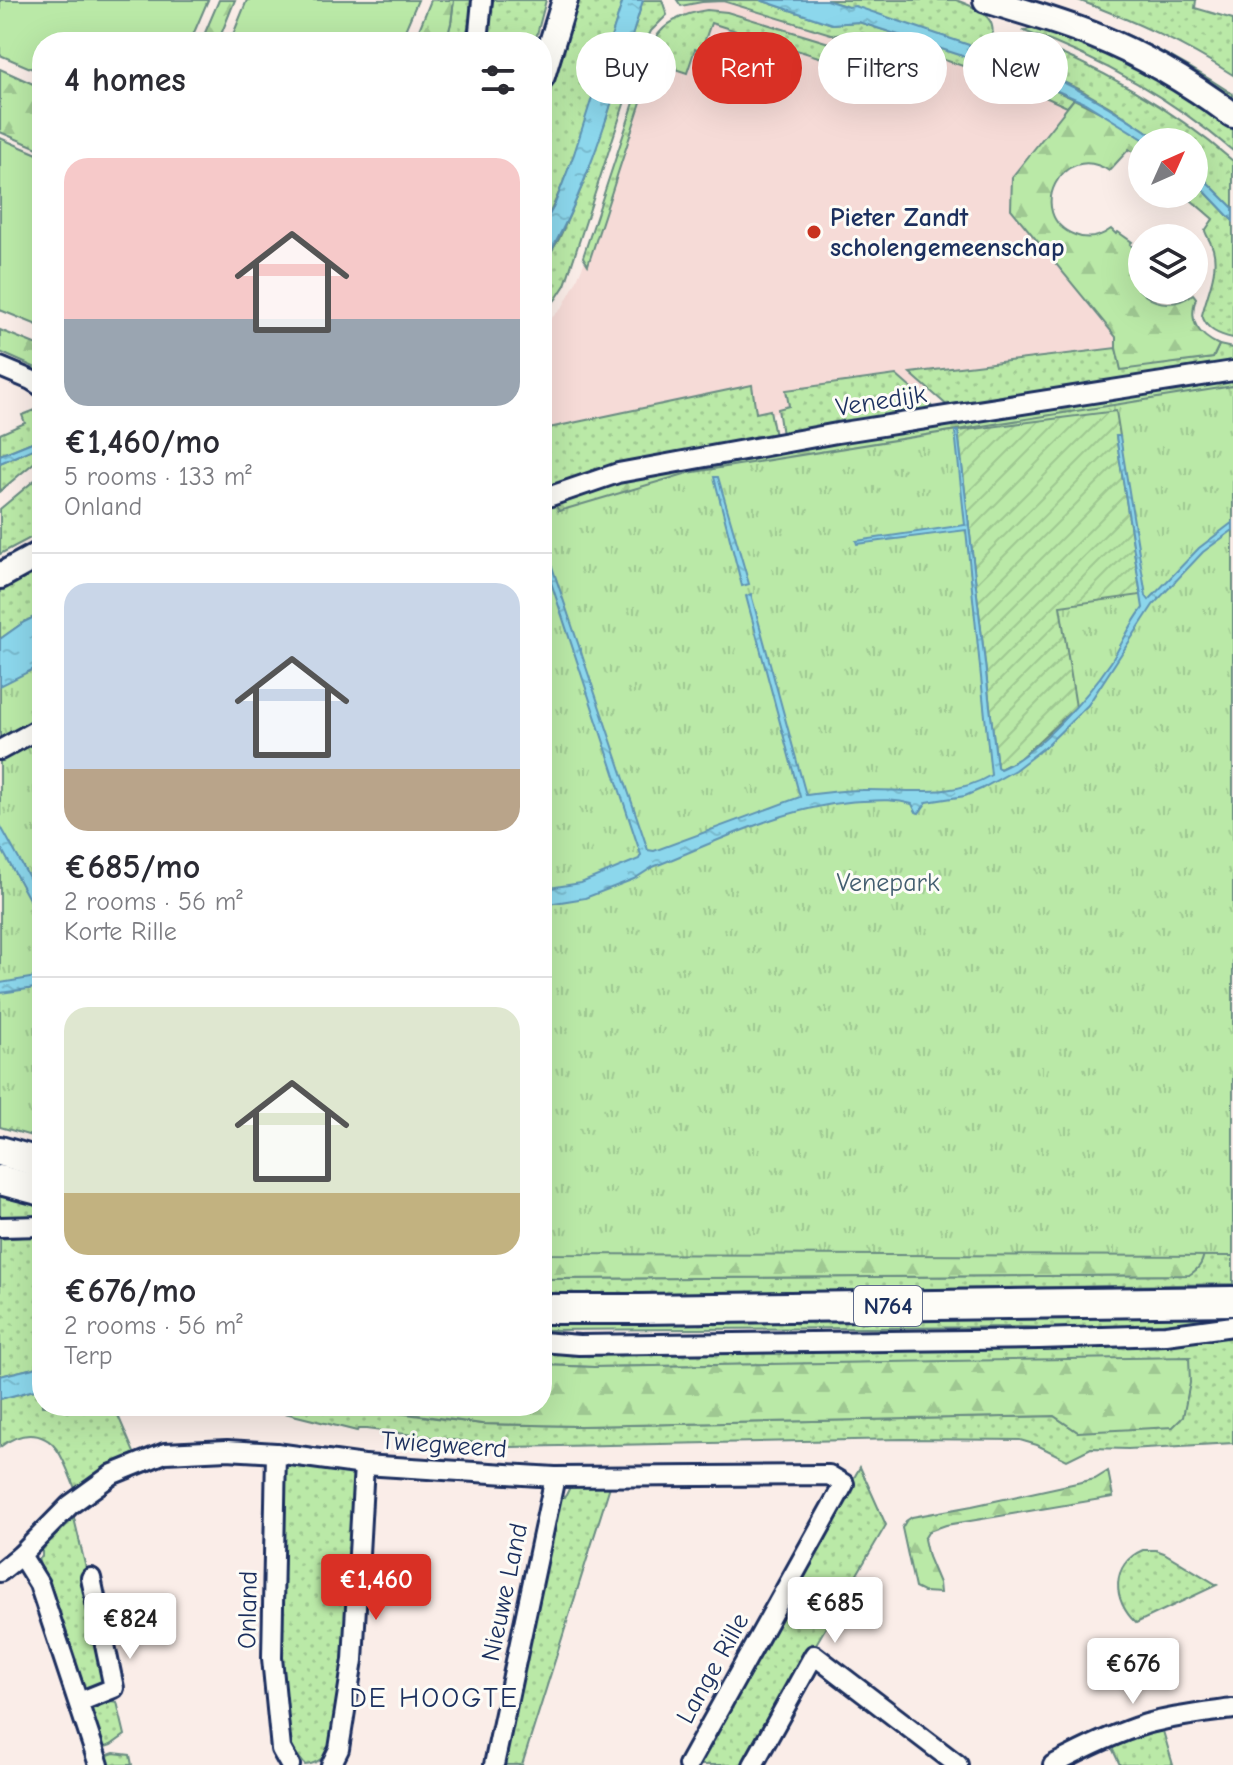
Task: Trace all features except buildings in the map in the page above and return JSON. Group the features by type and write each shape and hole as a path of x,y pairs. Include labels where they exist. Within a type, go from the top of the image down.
{"main road":[{"path":"545,32 553,0"},
{"path":"552,43 565,0"},
{"path":"986,0 1124,48 1183,81 1233,115"},
{"path":"0,564 32,547"},
{"path":"0,576 32,558"},
{"path":"0,1151 32,1160"},
{"path":"0,1180 32,1188"},
{"name":"N764","path":"552,1309 1233,1301"}],"street":[{"path":"479,32 482,0"},
{"path":"0,367 32,382"},
{"name":"Venedijk","path":"552,496 633,470 837,433 1233,371"},
{"path":"0,750 32,732"},
{"path":"0,1227 32,1226"},
{"path":"552,1343 579,1345 1039,1339 1166,1335 1233,1326"},
{"name":"Twiegweerd","path":"0,1572 70,1505 113,1474 165,1453 227,1450 276,1453 364,1465 555,1477 829,1475"},
{"name":"Onland","path":"276,1453 272,1658 281,1749 290,1765"},
{"path":"331,1765 339,1749 353,1660 364,1465"},
{"name":"Lange Rille","path":"688,1765 844,1484 829,1475"},
{"name":"Nieuwe Land","path":"494,1765 555,1477"},
{"path":"21,1555 39,1584 99,1765"},
{"path":"79,1702 114,1688 91,1578"},
{"path":"753,1765 814,1655 958,1765"},
{"path":"1053,1765 1091,1745 1146,1724 1233,1709"}],"shaded area":[{"name":"Pieter Zandt scholengemeenschap","path":"733,0 870,32 818,32 818,104 947,104 947,56 963,61 963,104 1071,106 1015,177 1126,345 1108,363 750,417 552,465 552,318 562,308 587,256 636,104 676,104 676,32 669,32 684,19 684,3"}],"green space":[{"path":"0,0 208,0 194,32 32,32 32,69 0,55"},
{"path":"219,0 235,0 222,32 205,32"},
{"path":"247,0 418,0 404,32 234,32"},
{"path":"431,0 454,0 449,32 418,32"},
{"path":"454,0 472,0 467,32 449,32"},
{"path":"491,0 546,0 538,32 488,32"},
{"path":"571,0 623,0 613,32 576,32 576,104 591,104 552,207 552,85 558,64 557,46"},
{"path":"643,0 662,0 667,15 651,31 633,32"},
{"path":"677,0 760,0 832,24 858,22 890,32 824,32 723,1 681,6"},
{"path":"826,0 956,0 981,12 992,24 993,32 963,32 963,54 947,48 947,32 909,32"},
{"path":"1012,0 1050,6 1135,38 1233,94 1233,105"},
{"path":"1078,0 1196,0 1195,8 1233,19 1233,75 1158,33"},
{"path":"707,10 727,12 793,32 739,32 711,23 708,32 692,32 692,58 687,73 676,69 676,32 661,32 677,19"},
{"path":"1033,27 1054,32 1027,32 1024,31"},
{"path":"802,35 818,40 818,57 802,52"},
{"path":"1068,38 1141,67 1221,117 1233,127 1233,151 1208,128 1160,97 1068,49"},
{"path":"947,50 963,55 963,66 947,61"},
{"path":"1068,57 1131,88 1191,128 1141,128 1068,84"},
{"path":"0,69 32,83 32,146 0,132"},
{"path":"1068,96 1074,99 1067,107 1060,104 1068,104"},
{"path":"1074,99 1128,129 1128,150 1109,171 1092,164 1077,165 1064,172 1055,184 1051,198 1052,212 1060,225 1075,235 1093,237 1111,229 1128,239 1128,304 1194,304 1194,320 1200,332 1219,345 1213,358 1121,370 1116,337 1011,209 1012,177"},
{"path":"611,104 624,104 565,285 552,303 552,251 584,182"},
{"path":"634,104 640,104 588,265 583,257"},
{"path":"0,138 32,152 32,323 0,310"},
{"path":"1208,141 1233,161 1233,208 1208,183"},
{"path":"1208,195 1233,221 1233,338 1214,331 1202,315 1208,304 1215,265 1208,238 1208,226 1213,219 1200,208 1208,208"},
{"path":"0,330 32,343 32,366 0,352"},
{"path":"1219,345 1233,348 1233,365 950,408 910,373 1116,348 1121,369 1213,358"},
{"path":"896,375 936,410 782,435 778,409 789,406 786,390"},
{"path":"1233,378 1233,393 552,525 552,504 643,472"},
{"path":"752,385 756,413 770,410 775,436 620,462 552,488 552,427"},
{"name":"Venepark","path":"1233,386 1233,1256 552,1254 552,500 559,511 688,473"},
{"path":"32,411 32,442 0,455 0,434 25,423 22,415"},
{"path":"1116,411 1120,436 1116,436 1141,595 1060,606 1076,707 1019,759 1000,769 997,767 958,431"},
{"path":"32,449 32,464 0,491 0,463"},
{"path":"32,482 32,537 0,554 0,509"},
{"path":"32,572 32,618 0,639 0,590"},
{"path":"32,651 32,1136 0,1127 0,667"},
{"path":"0,1189 32,1198 32,1220 0,1222"},
{"path":"552,1189 1205,1248 1201,1264 1189,1275 552,1279"},
{"path":"32,1236 32,1368 0,1376 0,1239"},
{"path":"1233,1236 1233,1284 552,1296 552,1279 1189,1275 1205,1248"},
{"path":"1233,1313 1233,1318 1123,1330 1025,1327 552,1330 552,1315"},
{"path":"1233,1333 1233,1443 1091,1448 1067,1460 1020,1440 903,1439 509,1447 366,1429 357,1431 297,1416 421,1416 482,1424 580,1426 1054,1416 1078,1432 1189,1358 594,1367 552,1365 552,1349"},
{"path":"1189,1357 1190,1383 1183,1417 1173,1427 1078,1432 1054,1416 580,1426 482,1424 425,1416 552,1416 552,1365"},
{"path":"32,1391 32,1416 118,1416 135,1455 76,1491 60,1454 40,1436 14,1438 0,1447 0,1399"},
{"path":"284,1464 353,1473 345,1640 329,1751 318,1761 305,1765 292,1749 285,1725 279,1650"},
{"path":"860,1467 886,1525 745,1765 694,1765"},
{"path":"1108,1471 1113,1497 946,1525 929,1531 924,1539 940,1593 915,1588 902,1528 912,1517 1095,1479"},
{"path":"610,1486 522,1765 501,1765 560,1496 565,1497 570,1487"},
{"path":"74,1518 110,1670 95,1689 84,1693 38,1559 42,1557 44,1547"},
{"path":"1143,1550 1164,1553 1217,1585 1136,1623 1122,1604 1118,1584 1125,1564"},
{"path":"99,1699 117,1702 125,1735 102,1748 88,1703"},
{"path":"1163,1731 1173,1765 1120,1765 1112,1748 1146,1734"},
{"path":"114,1753 130,1755 132,1765 109,1765 105,1756"}],"water":[{"path":"623,0 643,0 633,32 613,32"},
{"path":"760,0 826,0 855,6 931,32 889,32 858,22 832,24"},
{"path":"947,37 963,43 963,56 947,51"},
{"path":"1068,85 1141,128 1128,130 1068,96"},
{"path":"590,104 612,104 575,203 552,249 554,206"},
{"path":"1208,183 1233,208 1233,221 1208,195"},
{"path":"955,431 958,431 997,767 1000,769 1030,751 1076,707 1111,662 1143,608 1116,436 1120,436 1149,600 1199,548 1233,522 1233,530 1203,552 1153,605 1088,705 1046,746 1015,770 981,789 965,796 927,802 919,813 912,804 888,800 836,804 782,816 653,867 634,879 585,898 552,903 552,887 581,883 639,859 641,855 552,585 552,567 648,850 654,851 800,797 746,596 751,594 806,795 855,790 945,790 991,775 966,530 857,544 856,541 965,525"},
{"path":"32,442 32,449 0,463 0,455"},
{"path":"714,477 718,477 749,584 742,586"},
{"path":"32,618 32,670 0,686 0,639"},
{"path":"0,825 32,883 32,905 0,846"},
{"path":"32,978 32,988 0,993 0,983"},
{"path":"32,1368 32,1391 0,1399 0,1376"}],"place":[{"name":"Pieter Zandt scholengemeenschap","path":"814,232"}],"district":[{"name":"DE HOOGTE","path":"434,1697"}]}
